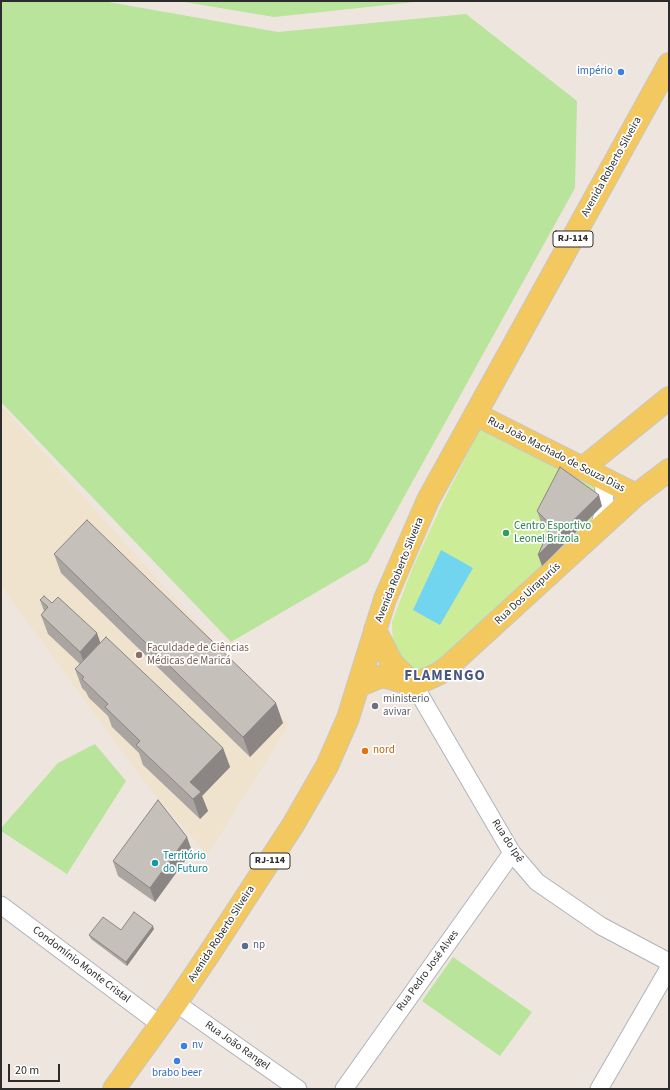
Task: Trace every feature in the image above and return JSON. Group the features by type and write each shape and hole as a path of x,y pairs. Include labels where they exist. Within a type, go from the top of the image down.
{"main road":[{"name":"Avenida Roberto Silveira","path":"114,1089 176,1004 293,825 326,766 348,718 385,599 428,500 477,415 667,72"},
{"path":"583,468 669,398"},
{"name":"Rua João Machado de Souza Dias","path":"477,415 636,495"},
{"name":"Rua Dos Uirapurús","path":"414,685 440,673 450,665 636,495 669,470"},
{"name":"Rua do Ipê","path":"375,630 392,663 414,685"},
{"path":"358,686 382,676 414,685"}],"street":[{"path":"598,529 605,505 603,478"},
{"name":"Rua do Ipê","path":"414,685 512,853 537,882 601,926 669,962"},
{"name":"Rua Pedro José Alves","path":"344,1089 512,853"},
{"name":"Condomínio Monte Cristal","path":"1,905 161,1025"},
{"path":"600,1089 669,968"},
{"name":"Rua João Rangel","path":"176,1004 298,1089"}],"shaded area":[{"name":"Faculdade de Ciências Médicas de Maricá","path":"1,405 289,725 207,856 143,780 1,586"}],"green space":[{"path":"1,1 103,1 278,32 466,14 577,101 575,188 368,562 231,642 1,402"},
{"path":"179,1 425,1 274,17"},
{"name":"Centro Esportivo Leonel Brizola","path":"480,429 627,493 443,661 423,669 416,670 408,667 393,648 392,622 413,567 445,498"},
{"path":"95,744 126,781 67,874 1,831 1,828 58,763"},
{"path":"453,957 532,1012 500,1056 422,1001"}],"water":[{"path":"441,550 473,568 440,625 413,610"}],"building":[{"path":"560,467 599,495 538,555 551,525 537,511"},
{"path":"87,520 276,703 243,737 54,554"},
{"path":"44,596 52,603 58,597 97,633 80,652 41,615 48,607 40,600"},
{"path":"106,637 223,748 190,782 201,792 193,799 136,745 140,741 105,707 108,704 82,679 84,677 75,669"},
{"name":"Território do Futuro","path":"158,800 187,837 150,888 113,861"},
{"path":"134,912 153,926 126,962 89,935 103,917 121,930"}],"place":[{"name":"império","path":"621,72"},
{"name":"Centro Esportivo Leonel Brizola","path":"506,533"},
{"name":"Faculdade de Ciências Médicas de Maricá","path":"139,655"},
{"name":"ministerio avivar","path":"375,706"},
{"name":"nord","path":"365,751"},
{"name":"Território do Futuro","path":"155,863"},
{"name":"np","path":"245,946"},
{"name":"nv","path":"184,1046"},
{"name":"brabo beer","path":"177,1061"}],"district":[{"name":"FLAMENGO","path":"445,677"}]}
